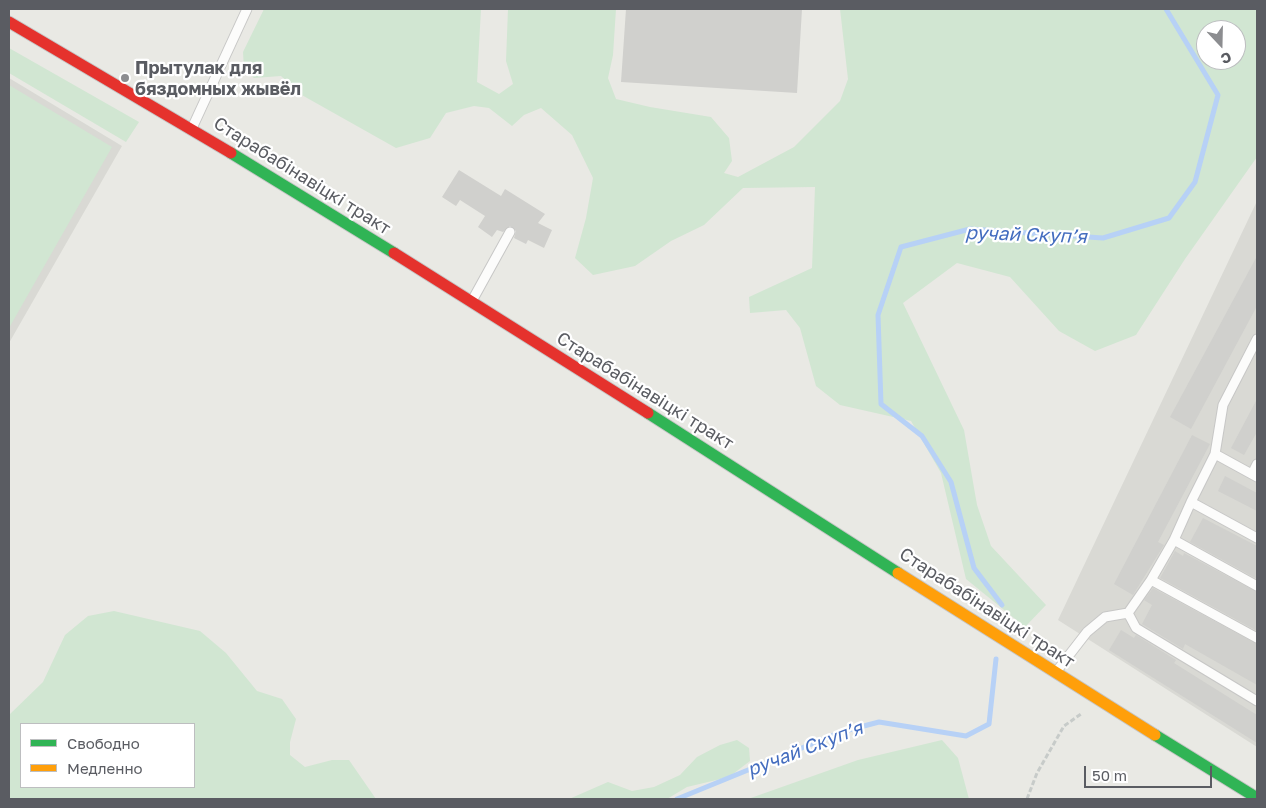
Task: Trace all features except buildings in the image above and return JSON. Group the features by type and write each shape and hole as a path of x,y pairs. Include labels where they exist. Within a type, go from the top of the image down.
{"street":[{"name":"Старабабінавіцкі тракт","path":"9,22 192,129 472,301 1055,673 1257,798"}],"lane":[{"path":"192,129 245,10"},
{"path":"472,301 510,232"},
{"path":"1055,673 1087,632 1106,618 1128,613 1151,580 1174,540 1215,454 1223,405 1257,339"},
{"path":"1215,454 1254,475 1257,464"},
{"path":"1191,502 1257,538"},
{"path":"1174,540 1257,586"},
{"path":"1151,580 1257,638"},
{"path":"1128,613 1136,628 1257,701"}],"path":[{"path":"1027,799 1037,773 1064,726 1101,702"}],"shaded area":[{"path":"9,78 122,146 9,343"},
{"path":"1257,201 1257,747 1058,620"}],"green space":[{"path":"264,9 481,9 477,82 499,94 513,84 506,61 508,9 616,9 613,55 608,78 616,99 650,107 711,117 729,138 732,161 724,173 738,177 794,147 840,101 848,79 840,9 1257,9 1257,157 1185,259 1136,335 1095,351 1059,331 1010,277 957,263 903,303 964,430 977,505 991,546 1046,605 1025,627 966,579 941,473 911,421 840,405 816,386 800,328 786,310 750,313 749,297 812,268 815,187 743,188 704,225 671,241 635,266 593,275 575,258 586,218 593,178 572,135 541,108 524,115 512,126 489,108 474,106 446,113 430,138 396,148 300,94 281,76 254,78 244,69 243,52"},
{"path":"9,48 139,122 126,142 9,73"},
{"path":"9,85 112,147 9,328"},
{"path":"114,611 200,631 226,653 257,691 282,699 296,719 290,742 290,755 305,767 332,760 349,760 376,799 9,799 9,715 43,682 65,635 88,616"},
{"path":"737,740 749,748 750,761 729,777 687,787 667,799 569,799 608,782 632,791 654,787 680,775 697,757 720,745"},
{"path":"942,740 958,758 969,799 748,799 858,760"}],"waterway":[{"name":"ручай Скупʼя","path":"1002,605 974,568 951,482 922,436 881,404 878,315 901,247 970,229 1103,238 1169,218 1195,182 1218,95 1166,9"},
{"name":"ручай Скупʼя","path":"677,799 841,732 879,722 966,736 989,724 996,659"}],"traffic: fast":[{"path":"231,153 394,253"},
{"path":"648,413 898,573"},
{"path":"1155,735 1257,798"}],"traffic: slow":[{"path":"898,573 1155,735"}],"traffic: jam":[{"path":"9,22 231,153"},
{"path":"394,253 648,413"}],"place":[{"name":"Прытулак для бяздомных жывёл","path":"125,78"}]}
